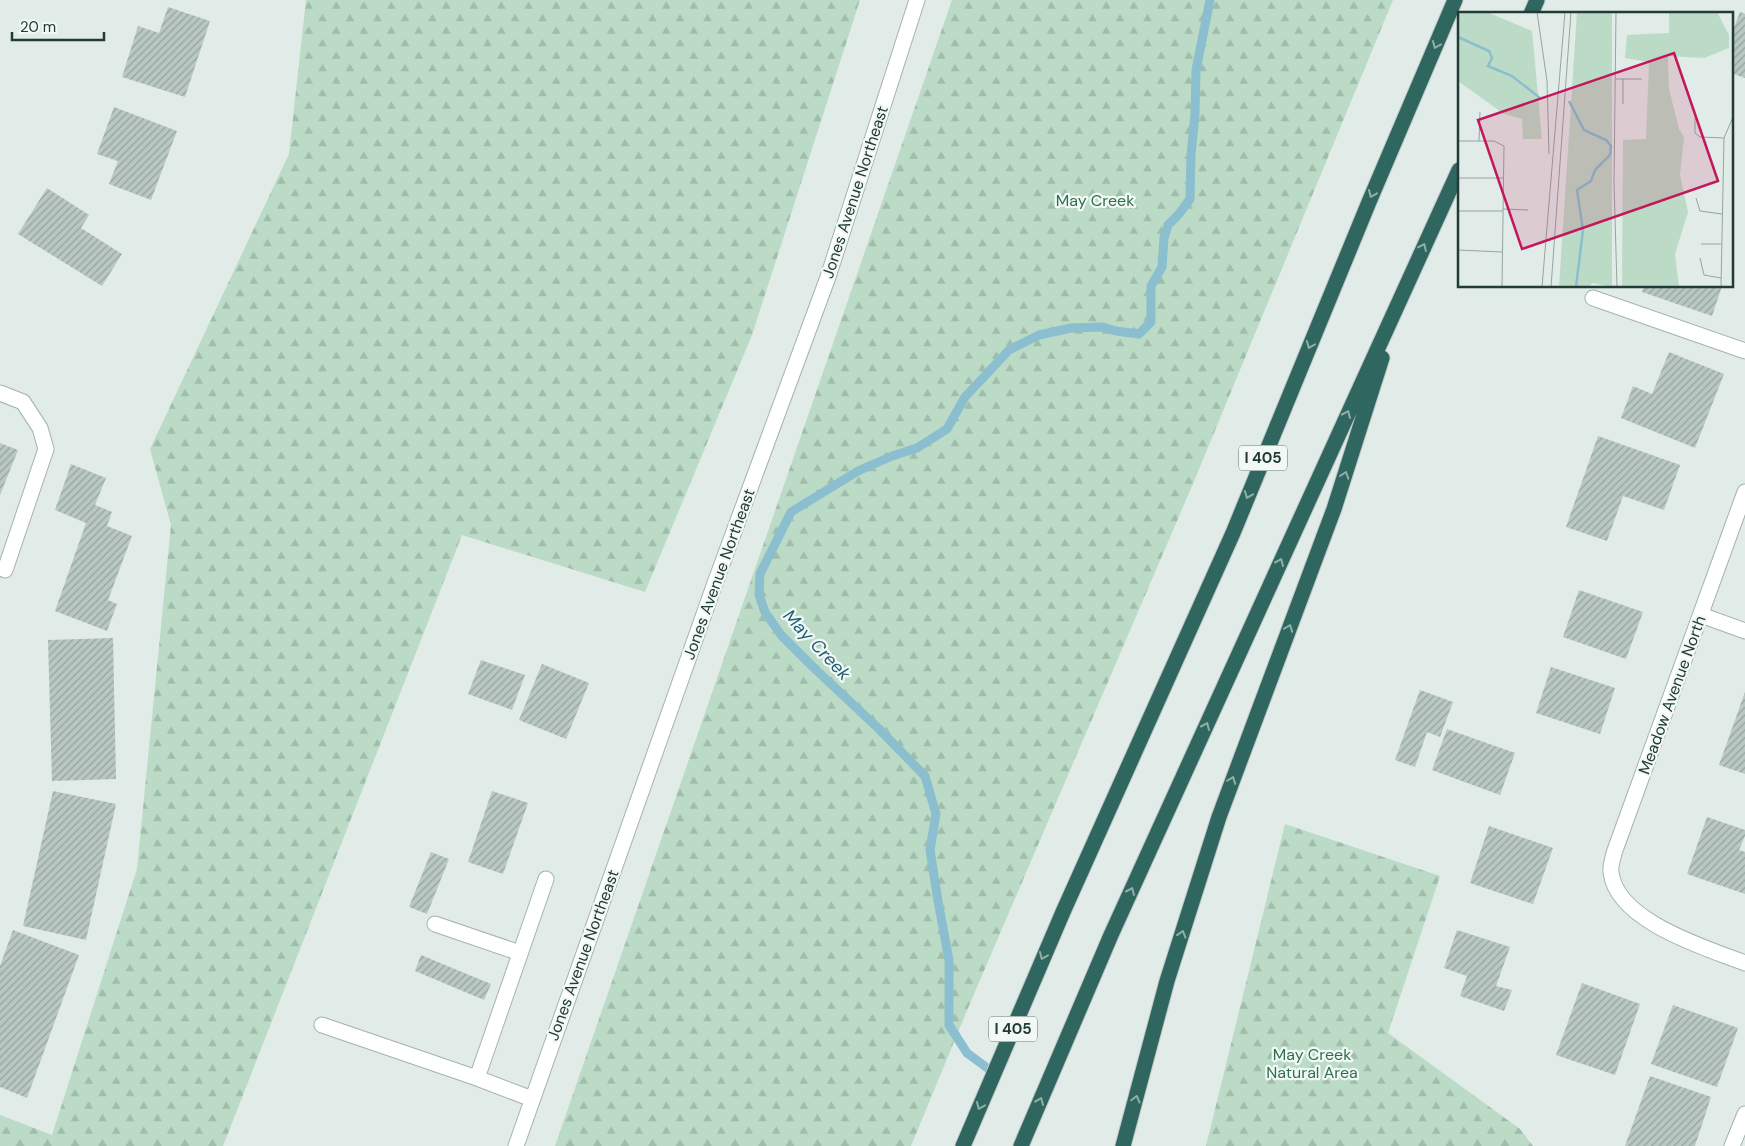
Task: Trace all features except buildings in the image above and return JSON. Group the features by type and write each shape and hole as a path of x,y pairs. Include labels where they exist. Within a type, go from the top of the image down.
{"highway":[{"name":"I 405","path":"963,1146 1062,912 1232,533 1454,0"},
{"path":"1532,12 1537,0"},
{"path":"1021,1146 1111,935 1458,172"},
{"path":"1123,1146 1167,981 1218,817 1334,509 1403,292"}],"street":[{"name":"Jones Avenue Northeast","path":"516,1146 709,601 828,277 917,0"},
{"path":"1593,298 1745,352"},
{"path":"0,393 23,402 40,428 46,449 5,570"},
{"name":"Meadow Avenue North","path":"1745,492 1614,853 1610,870 1614,883 1622,897 1654,924 1674,935 1745,963"},
{"path":"1701,615 1745,631"},
{"path":"477,1078 546,879"},
{"path":"435,924 520,953"},
{"path":"322,1025 477,1078 532,1099"},
{"path":"1732,1146 1745,1114"}],"green space":[{"path":"306,0 860,0 752,335 645,592 462,535 223,1146 0,1146 0,1115 52,1135 137,869 171,525 150,449 289,154"},
{"name":"May Creek","path":"952,0 1393,0 1192,486 971,1001 911,1146 555,1146"},
{"name":"May Creek Natural Area","path":"1285,824 1440,876 1388,1033 1520,1129 1533,1146 1206,1146"}],"waterway":[{"name":"May Creek","path":"990,1070 967,1053 949,1025 949,960 930,850 936,814 925,776 781,635 765,612 759,595 760,574 791,512 858,471 892,456 917,448 947,429 965,397 1009,350 1039,335 1071,328 1103,327 1139,334 1151,322 1151,286 1162,267 1164,238 1168,225 1190,199 1196,70 1210,0"}]}
